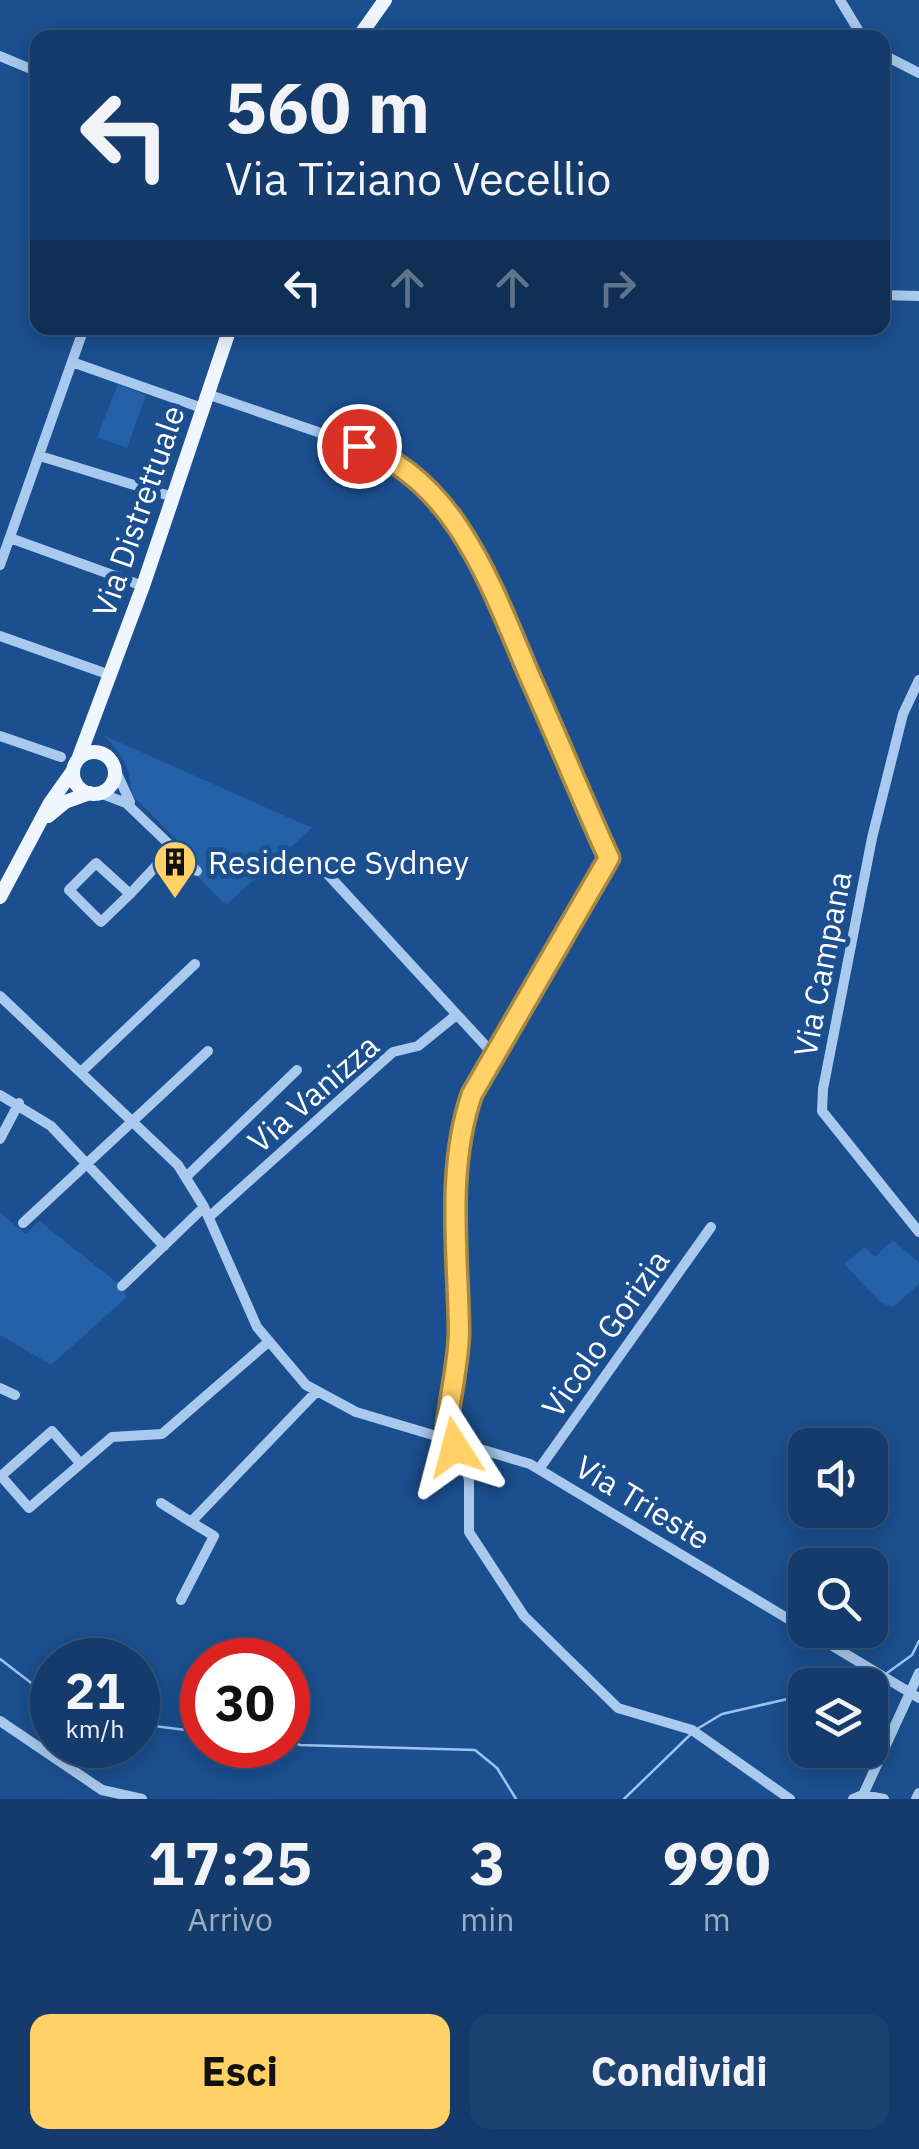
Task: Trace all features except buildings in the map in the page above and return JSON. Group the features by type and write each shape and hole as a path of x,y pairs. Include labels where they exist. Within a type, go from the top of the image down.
{"main road":[{"path":"364,30 385,0"},
{"name":"Via Distrettuale","path":"79,757 143,586 228,335"},
{"path":"95,712 92,733 98,752"},
{"path":"0,897 34,831 79,757 98,752 109,758 114,769 113,781 95,793 58,806 34,831"},
{"path":"72,772 75,784 95,793"}],"street":[{"path":"840,0 858,30"},
{"path":"0,56 30,69"},
{"path":"890,58 919,73"},
{"path":"890,295 919,296"},
{"path":"0,565 82,335"},
{"path":"72,362 385,455 424,488 479,558 609,858 494,1056 465,1116 454,1246 459,1333 451,1438 470,1479 469,1532 516,1606 618,1708 694,1732 790,1799"},
{"path":"40,456 173,497"},
{"path":"10,538 143,586"},
{"path":"0,636 110,675"},
{"name":"Via Campana","path":"919,680 902,714 872,838 822,1112 919,1232"},
{"path":"0,736 61,758 79,757"},
{"path":"61,758 72,772"},
{"path":"114,769 136,811 197,871"},
{"path":"95,793 136,811"},
{"path":"130,894 96,863 69,890 101,922 130,894 173,848"},
{"path":"322,868 494,1056"},
{"path":"80,1072 195,964"},
{"path":"0,996 132,1120 186,1177 249,1314 267,1343 316,1392 356,1412 451,1438"},
{"name":"Via Vanizza","path":"122,1286 393,1052 418,1046 454,1016"},
{"path":"23,1223 208,1052"},
{"name":"Via Vanizza","path":"186,1177 297,1070"},
{"path":"0,1094 51,1126 164,1246"},
{"path":"0,1139 18,1103"},
{"name":"Vicolo Gorizia","path":"540,1470 711,1226"},
{"path":"80,1463 52,1431 1,1476 29,1508 112,1437 162,1434 267,1343"},
{"path":"0,1388 15,1395"},
{"path":"191,1522 316,1392"},
{"name":"Via Trieste","path":"451,1438 540,1470 788,1619"},
{"path":"161,1502 214,1536 181,1600"},
{"name":"Via Trieste","path":"836,1648 914,1696"},
{"path":"884,1799 858,1797 914,1696 919,1673"},
{"path":"0,1721 102,1790 142,1799"}],"shaded area":[{"path":"118,384 146,395 127,448 97,437"},
{"path":"103,735 313,827 226,905 183,862 188,851 132,795 124,762"},
{"path":"0,1213 26,1234 39,1221 119,1284 127,1297 51,1365 0,1335"},
{"path":"893,1240 919,1263 919,1284 893,1307 881,1303 844,1264 865,1247 875,1257"}],"waterway":[{"path":"888,1672 912,1655 919,1641"},
{"path":"0,1659 30,1682"},
{"path":"697,1729 722,1714 788,1699"},
{"path":"160,1727 180,1729"},
{"path":"624,1799 691,1734"},
{"path":"310,1745 475,1750 497,1768 516,1799"}],"place":[{"name":"Residence Sydney","path":"175,900"}],"route":[{"path":"359,446 385,455 402,467 462,532 479,558 609,858 472,1094 465,1116 454,1246 459,1333 446,1437 455,1439 455,1447"}]}
